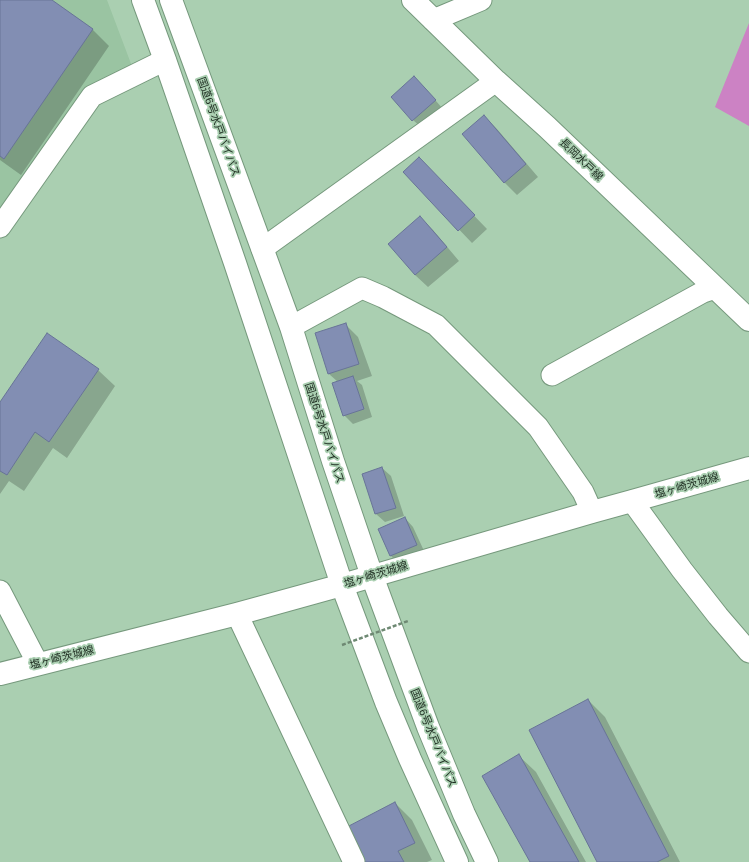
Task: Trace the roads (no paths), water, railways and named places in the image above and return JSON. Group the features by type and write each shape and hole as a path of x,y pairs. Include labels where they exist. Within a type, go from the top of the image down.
{"main road":[{"path":"143,0 166,60 342,585 389,709 457,862"},
{"name":"国道6号水戸バイパス","path":"171,0 291,327 333,461 372,576 428,727 464,814 487,862"},
{"name":"長岡水戸線","path":"413,0 496,81 547,127 749,320"},
{"name":"塩ヶ崎茨城線","path":"0,674 237,614 749,468"}],"street":[{"path":"433,20 481,0"},
{"path":"0,227 92,96 166,60"},
{"path":"262,249 496,81"},
{"path":"291,327 362,288 383,297 436,325 538,427 583,492 592,512"},
{"path":"552,375 703,292 715,288"},
{"path":"632,501 682,570 718,616 749,652"},
{"path":"0,591 38,664"},
{"path":"237,614 354,862"}]}
